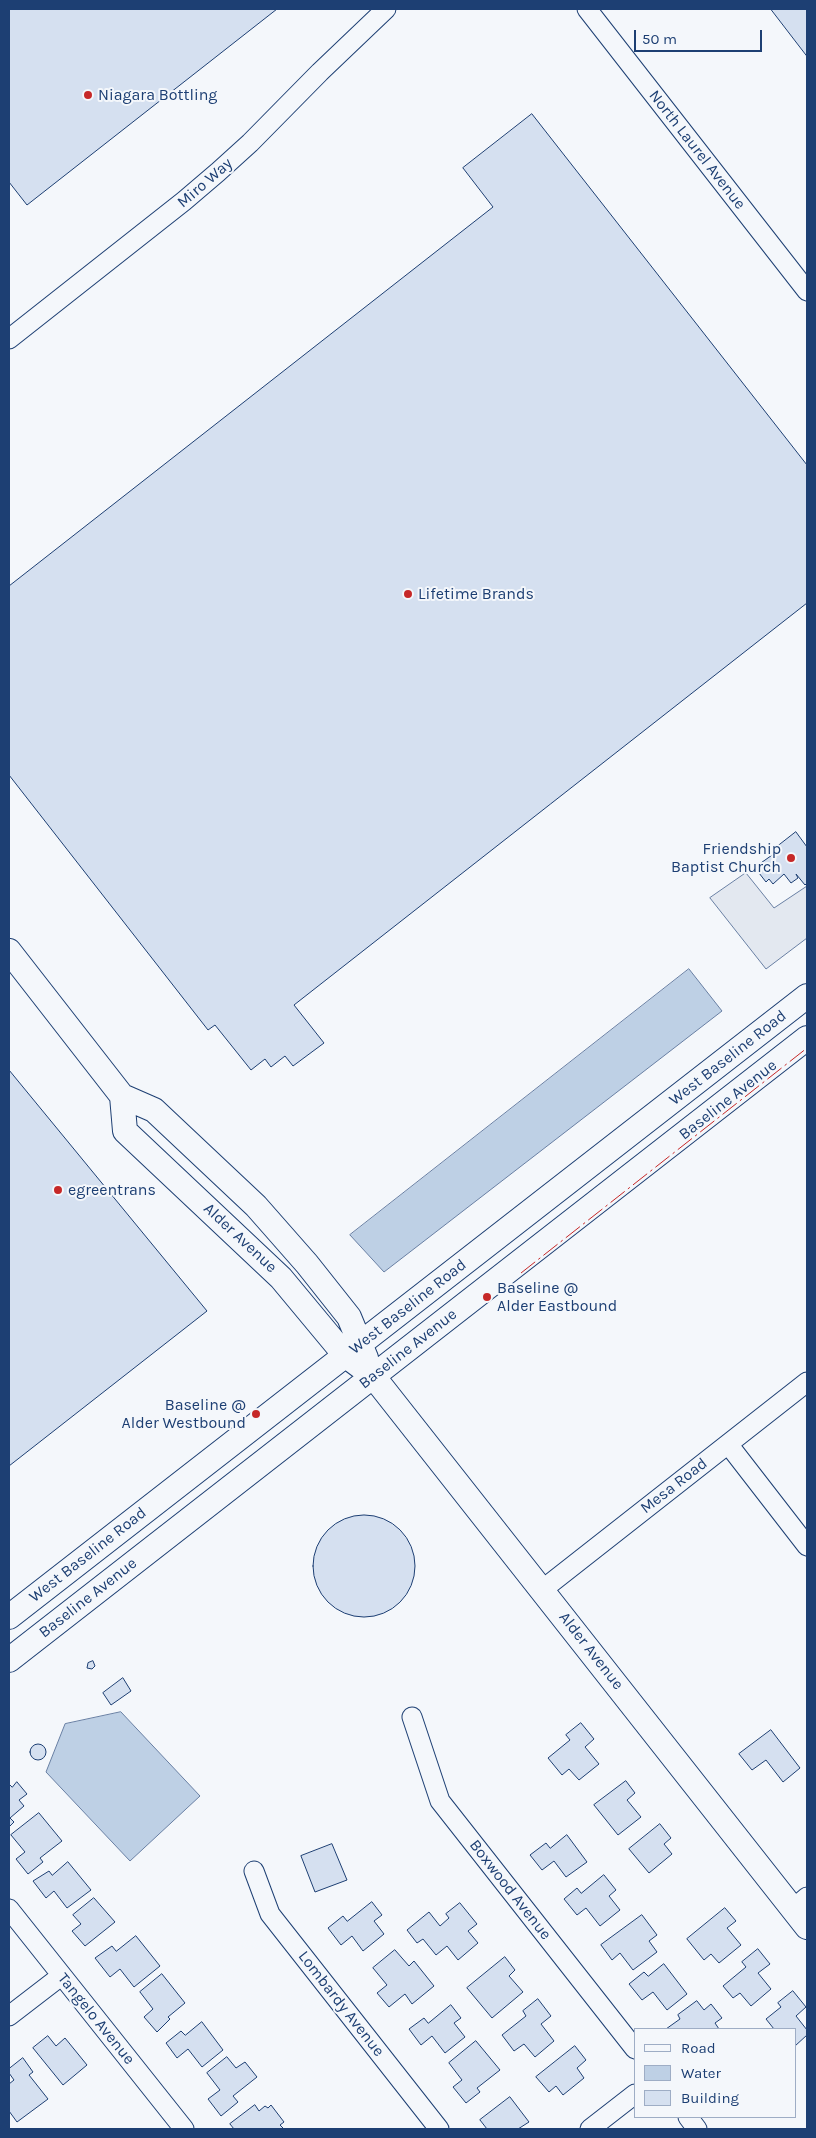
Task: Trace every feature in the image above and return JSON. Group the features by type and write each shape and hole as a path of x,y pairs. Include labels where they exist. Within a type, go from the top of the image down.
{"main road":[{"name":"Alder Avenue","path":"9,951 122,1096 154,1110 256,1206 307,1264 349,1317 353,1350"},
{"name":"West Baseline Road","path":"9,1617 807,996"},
{"name":"Baseline Avenue","path":"9,1660 807,1038"},
{"name":"Alder Avenue","path":"122,1096 125,1131 282,1278 353,1350 542,1590 800,1903 807,1927"}],"street":[{"name":"Miro Way","path":"9,340 176,208 218,172 386,9"},
{"name":"North Laurel Avenue","path":"587,9 807,290"},
{"name":"Mesa Road","path":"542,1590 807,1382"},
{"path":"728,1444 807,1546"},
{"name":"Boxwood Avenue","path":"412,1717 440,1801 634,2048"},
{"name":"Lombardy Avenue","path":"254,1871 270,1914 439,2129"},
{"name":"Tangelo Avenue","path":"9,1909 184,2129"},
{"path":"9,2016 61,1976"},
{"path":"590,2129 634,2095"},
{"path":"689,2118 697,2129"}],"shaded area":[{"path":"746,873 774,908 807,886 807,938 766,969 710,898"}],"water":[{"path":"689,969 722,1011 384,1272 350,1235"},
{"path":"121,1712 200,1796 130,1861 46,1772 65,1724"}],"building":[{"name":"Niagara Bottling","path":"9,9 277,9 27,205 9,182"},
{"path":"771,9 807,9 807,56"},
{"name":"Lifetime Brands","path":"532,114 807,465 807,603 294,1005 324,1043 293,1066 285,1056 271,1067 265,1059 251,1070 215,1025 208,1030 9,775 9,586 493,207 463,168"},
{"path":"796,832 807,847 807,883 805,885 796,874 798,878 791,883 784,874 773,884 769,879 766,882 759,873 762,870 758,865 775,853 773,850"},
{"name":"egreentrans","path":"9,1070 207,1311 9,1466"},
{"path":"364,1515 384,1519 400,1530 411,1546 415,1566 411,1586 400,1602 384,1613 364,1617 344,1613 328,1602 317,1586 313,1566 317,1546 328,1530 344,1519"},
{"path":"93,1661 95,1666 92,1669 87,1668 88,1663"},
{"path":"123,1678 131,1691 111,1705 103,1693"},
{"path":"581,1723 594,1739 585,1747 599,1764 579,1780 569,1769 562,1775 548,1758 570,1740 566,1735"},
{"path":"771,1730 800,1768 783,1782 766,1760 752,1770 739,1754"},
{"path":"38,1744 46,1752 38,1760 30,1752"},
{"path":"626,1781 635,1793 627,1800 641,1817 618,1835 594,1805"},
{"path":"17,1782 27,1794 19,1800 24,1806 10,1818 14,1822 9,1827 9,1784 12,1787"},
{"path":"39,1813 62,1841 40,1858 43,1862 28,1874 16,1859 25,1852 11,1835"},
{"path":"660,1824 671,1838 664,1844 672,1854 649,1873 629,1849"},
{"path":"567,1835 587,1862 566,1877 554,1861 542,1870 530,1855 546,1843 550,1848"},
{"path":"332,1844 347,1880 315,1892 301,1856"},
{"path":"68,1862 91,1890 67,1908 54,1891 46,1898 33,1881 49,1871 52,1875"},
{"path":"604,1875 616,1890 609,1896 620,1910 600,1926 586,1908 577,1915 564,1899 577,1888 581,1893"},
{"path":"94,1898 115,1922 85,1946 72,1931 81,1924 73,1915"},
{"path":"372,1902 382,1915 374,1921 384,1934 363,1951 352,1936 341,1945 328,1928 343,1916 347,1921"},
{"path":"460,1903 477,1924 468,1931 478,1943 458,1960 447,1946 436,1955 423,1939 417,1943 407,1930 429,1912 440,1926 449,1918 446,1914"},
{"path":"725,1908 736,1921 727,1928 741,1945 719,1963 711,1954 704,1960 687,1939"},
{"path":"642,1915 657,1935 649,1941 657,1952 633,1970 620,1953 612,1960 601,1945"},
{"path":"136,1936 160,1966 134,1987 120,1969 110,1977 95,1958 112,1946 116,1951"},
{"path":"758,1949 770,1964 758,1973 771,1989 751,2006 740,1993 733,1998 723,1986 746,1967 742,1962"},
{"path":"395,1950 409,1966 414,1961 434,1986 412,2004 405,1994 389,2007 377,1993 387,1985 373,1968"},
{"path":"505,1957 515,1970 509,1976 523,1992 492,2018 467,1988"},
{"path":"664,1964 687,1994 667,2010 653,1992 642,2000 629,1984 644,1972 648,1976"},
{"path":"162,1974 185,2003 168,2017 170,2019 157,2032 144,2017 153,2009 140,1992"},
{"path":"793,1991 806,2007 796,2016 807,2030 807,2035 796,2045 796,2028 773,2028 766,2019 781,2007 778,2003"},
{"path":"538,1999 551,2016 541,2024 554,2041 535,2057 524,2044 514,2051 502,2035 526,2016 523,2011"},
{"path":"697,2001 704,2010 711,2004 722,2018 715,2023 718,2028 667,2028 680,2019 678,2015"},
{"path":"451,2005 461,2018 454,2023 465,2037 445,2053 432,2036 421,2045 409,2029 424,2018 428,2023"},
{"path":"202,2022 223,2050 202,2067 188,2049 177,2058 166,2043 181,2031 185,2035"},
{"path":"48,2036 56,2046 65,2038 87,2065 63,2085 33,2048"},
{"path":"476,2041 500,2070 477,2088 480,2092 466,2103 453,2087 462,2080 449,2063"},
{"path":"575,2046 586,2060 577,2068 584,2078 563,2095 556,2086 549,2092 536,2077"},
{"path":"227,2057 236,2068 245,2062 257,2077 233,2096 238,2102 221,2116 208,2099 220,2090 207,2073"},
{"path":"23,2058 33,2072 29,2075 48,2099 17,2122 9,2111 9,2084 14,2080 9,2073 9,2069"},
{"path":"510,2097 529,2122 518,2129 487,2129 480,2120"},
{"path":"255,2105 259,2111 265,2106 268,2108 271,2105 284,2122 280,2125 284,2129 234,2129 230,2124"}],"power":[{"path":"521,1273 807,1048"}],"place":[{"name":"Niagara Bottling","path":"88,95"},
{"name":"Lifetime Brands","path":"408,594"},
{"name":"Friendship Baptist Church","path":"791,858"},
{"name":"egreentrans","path":"58,1190"},
{"name":"Baseline @ Alder Eastbound","path":"487,1297"},
{"name":"Baseline @ Alder Westbound","path":"256,1414"}]}
